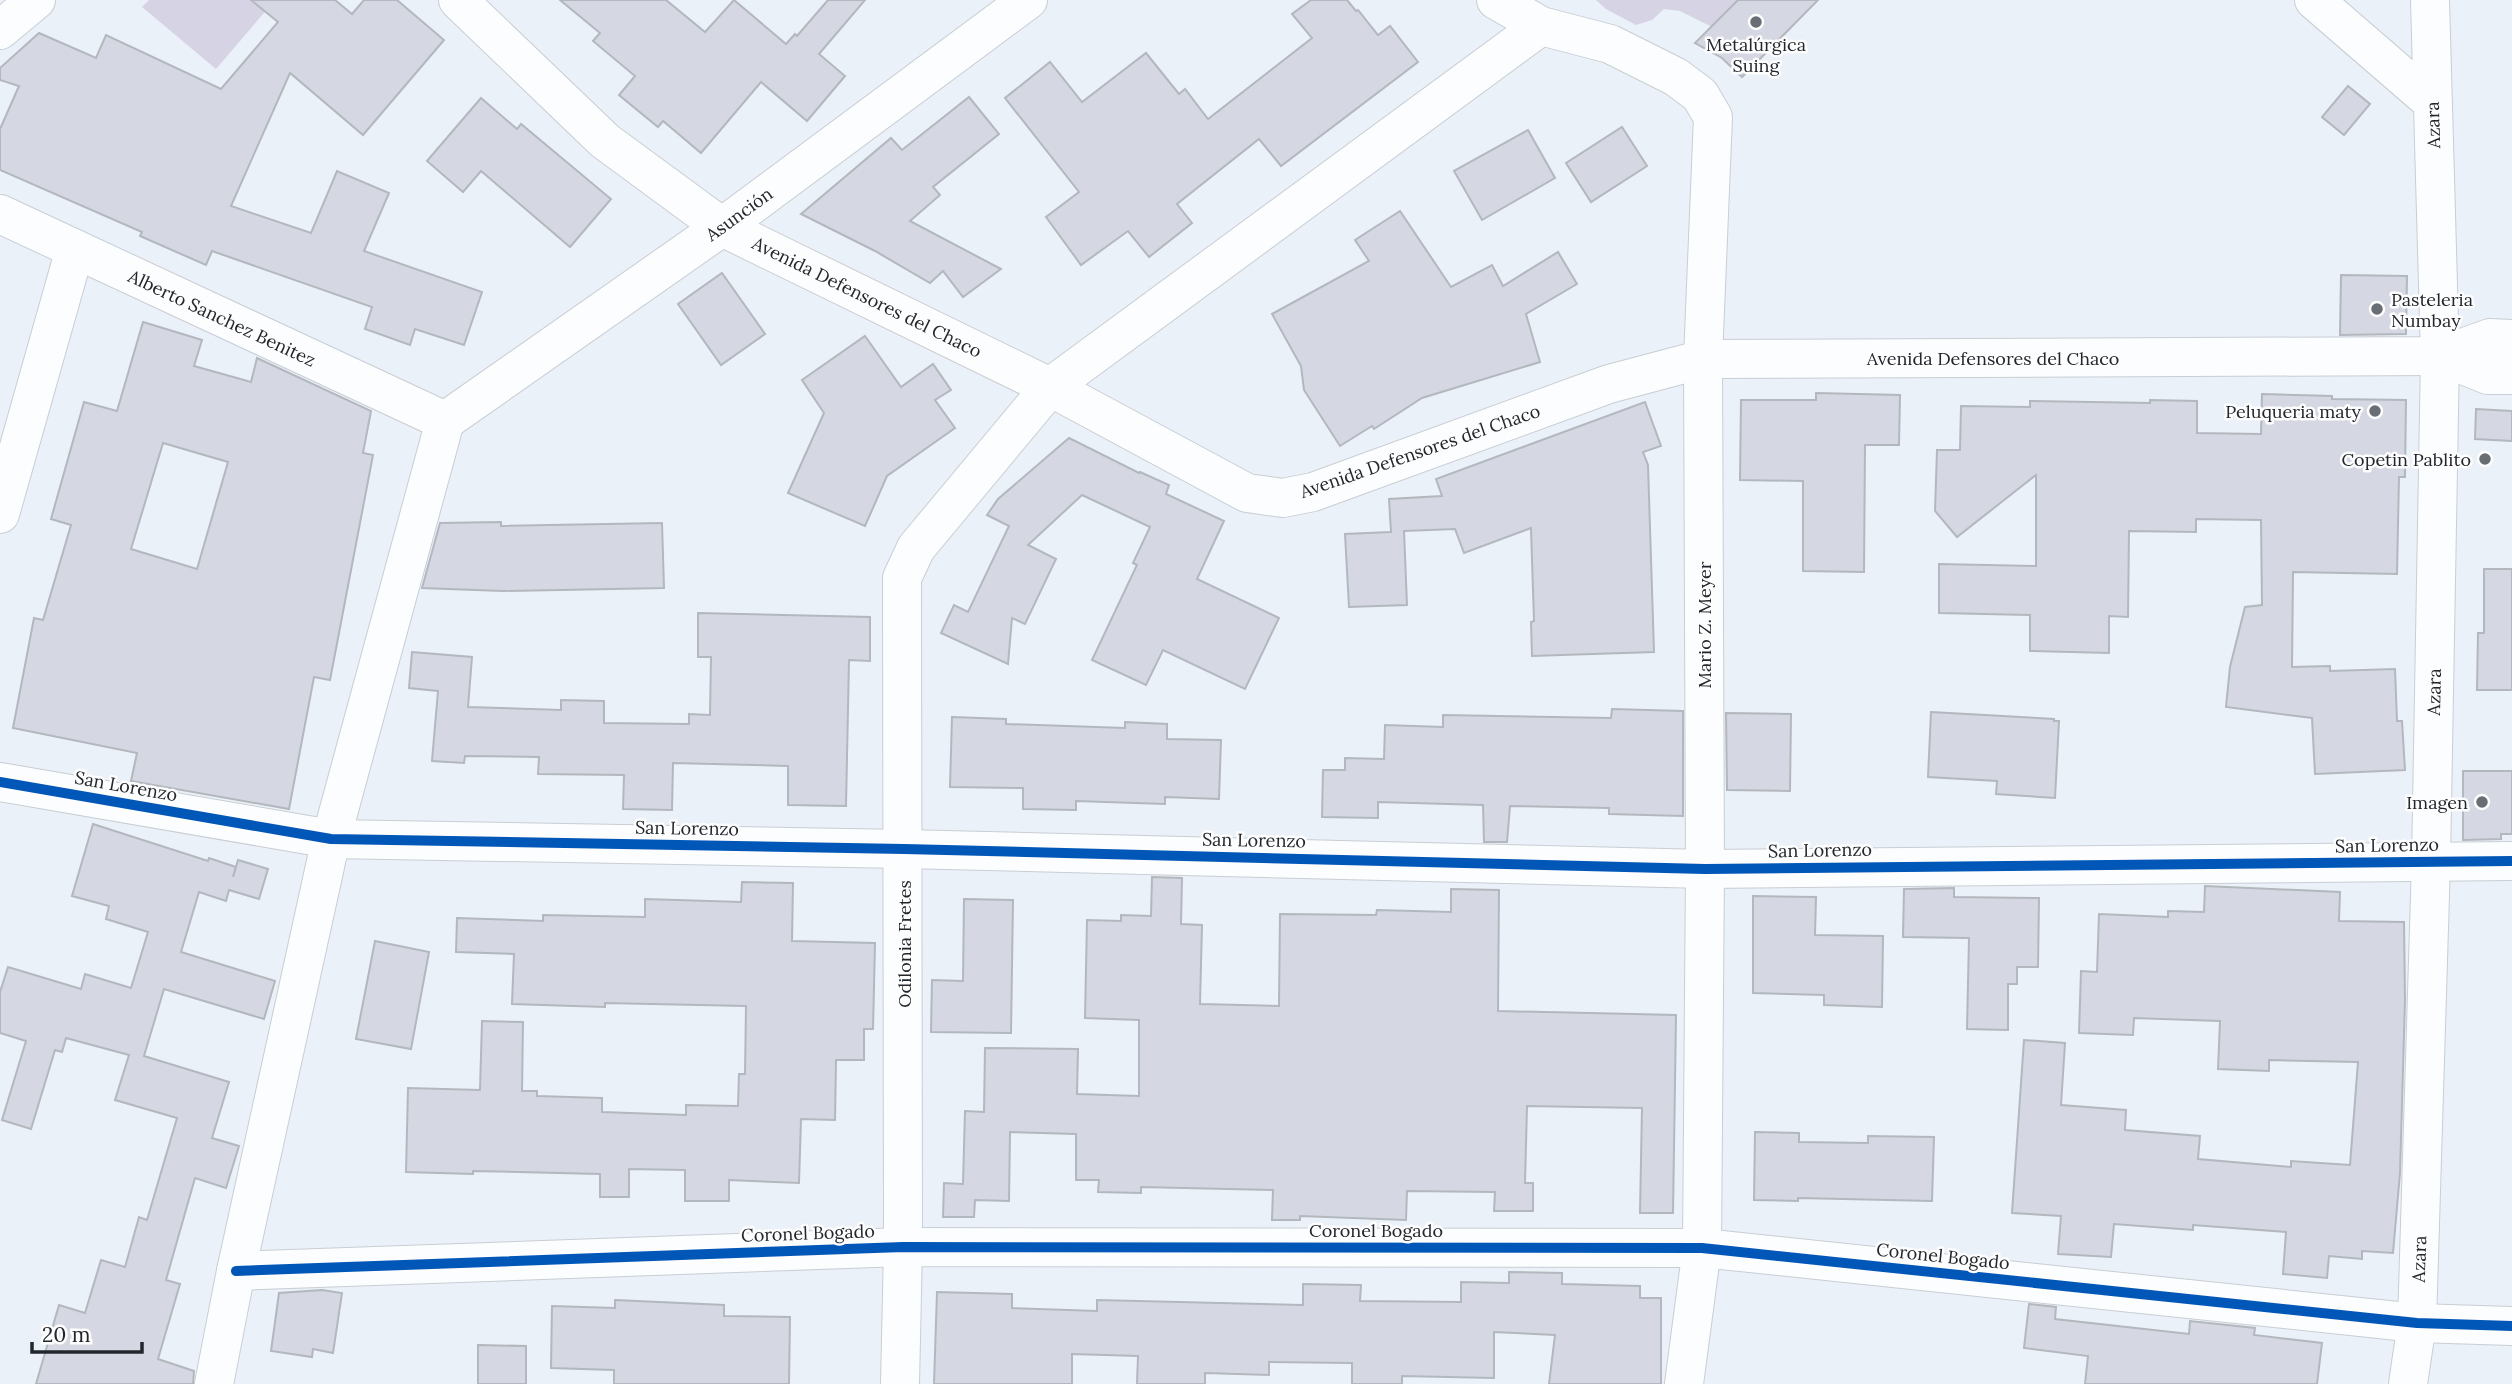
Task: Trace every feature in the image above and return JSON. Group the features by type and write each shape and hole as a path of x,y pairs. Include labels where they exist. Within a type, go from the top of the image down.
{"street":[{"path":"0,30 36,0"},
{"name":"Avenida Defensores del Chaco","path":"457,0 606,141 722,227 1050,387 1247,493 1283,498 1326,487 1609,384 1703,359 2440,356 2490,338 2512,339"},
{"name":"Asunción","path":"444,421 722,227 1028,0"},
{"name":"Mario Z. Meyer","path":"1496,0 1541,26 1610,44 1676,77 1700,95 1713,117 1703,359 1705,869 1702,1248 1684,1384"},
{"path":"2314,0 2432,102"},
{"name":"Azara","path":"2408,1384 2417,1322 2431,862 2440,356 2430,0"},
{"name":"Odilonia Fretes","path":"900,1384 904,1247 902,578 916,548 1050,387 1541,26"},
{"name":"Alberto Sanchez Benitez","path":"0,214 444,421"},
{"path":"0,514 75,249"},
{"name":"Avenida Defensores del Chaco","path":"2440,356 2488,375 2512,375"},
{"path":"214,1384 236,1271 331,839 444,421"},
{"name":"San Lorenzo","path":"0,782 331,839 904,849 1705,869 2512,861"},
{"name":"Coronel Bogado","path":"236,1271 904,1247 1702,1248 2417,1322 2512,1326"}],"shaded area":[{"path":"149,0 275,0 216,69 142,7"},
{"path":"1596,0 1749,0 1712,27 1680,11 1664,9 1652,20 1636,25 1606,9"}],"building":[{"path":"251,0 335,0 352,14 364,0 397,0 444,40 363,135 290,73 231,206 311,233 337,171 389,193 364,251 482,292 464,345 415,329 410,345 365,329 372,307 212,251 206,265 140,236 142,232 0,170 0,129 19,86 0,80 0,68 39,33 96,58 106,35 221,89 278,22"},
{"path":"560,0 666,0 705,32 734,0 786,44 795,34 797,36 828,0 865,0 819,54 845,76 807,121 761,82 701,153 663,121 658,127 619,95 635,76 593,41 600,33"},
{"path":"1311,0 1347,0 1378,35 1390,26 1418,62 1281,166 1259,139 1177,204 1192,223 1149,257 1128,231 1081,265 1046,217 1079,192 1005,98 1050,62 1082,102 1146,53 1179,94 1185,89 1208,119 1312,38 1292,14"},
{"name":"Metalúrgica Suing","path":"1738,0 1818,0 1742,77 1722,58 1695,43"},
{"path":"2348,86 2370,104 2344,135 2322,117"},
{"path":"969,97 999,134 933,187 940,195 910,221 1001,269 963,297 943,271 930,283 875,251 801,214 891,138 902,150"},
{"path":"481,98 517,129 521,124 611,199 570,247 481,171 463,192 427,161"},
{"path":"1622,127 1647,166 1591,202 1566,163"},
{"path":"1528,130 1555,178 1482,220 1454,171"},
{"path":"1400,211 1451,287 1492,265 1503,286 1558,252 1577,284 1526,314 1540,362 1422,398 1374,429 1372,426 1340,446 1304,390 1301,366 1272,314 1369,261 1355,240"},
{"path":"722,273 765,334 721,365 678,304"},
{"path":"2341,275 2407,276 2406,334 2340,335"},
{"path":"143,322 202,340 194,366 251,382 257,358 371,411 363,453 373,455 330,680 314,677 289,809 131,781 137,753 13,728 34,618 43,620 71,525 51,519 84,402 117,411","holes":["163,443 228,462 197,569 131,549"]},
{"path":"865,336 901,387 933,364 951,390 935,400 955,428 887,476 865,526 788,493 824,413 802,380"},
{"path":"1816,393 1900,395 1899,445 1865,445 1864,572 1803,571 1803,481 1740,480 1741,400 1816,400"},
{"path":"2262,394 2406,400 2405,477 2399,477 2397,574 2293,572 2292,667 2330,666 2330,671 2395,669 2397,721 2402,721 2405,770 2315,774 2312,718 2226,707 2230,667 2245,607 2262,605 2261,520 2196,519 2196,532 2129,531 2128,617 2109,616 2109,653 2030,651 2030,615 1939,613 1939,564 2036,566 2036,475 1957,537 1935,511 1937,450 1960,450 1961,406 2030,407 2030,401 2197,401 2197,433 2261,434"},
{"path":"1645,402 1661,446 1643,452 1648,465 1654,652 1532,656 1531,622 1534,621 1531,528 1464,553 1455,529 1404,531 1407,605 1349,607 1345,534 1391,532 1389,499 1442,496 1436,479"},
{"path":"2476,409 2512,411 2512,441 2475,439"},
{"path":"1069,438 1169,485 1166,494 1224,521 1197,579 1279,618 1245,689 1163,650 1146,685 1092,660 1137,565 1133,563 1150,527 1082,495 1028,545 1056,559 1025,624 1012,618 1008,664 941,633 954,605 968,612 1009,526 987,515 998,499"},
{"path":"501,522 501,526 662,523 664,588 503,591 422,588 440,523"},
{"path":"2484,569 2512,569 2512,690 2477,690 2478,633 2484,633"},
{"path":"698,613 870,617 870,661 849,660 846,806 788,805 788,766 673,763 672,810 623,809 624,775 538,774 539,757 465,756 464,763 432,761 438,691 409,688 412,652 472,657 468,707 561,710 561,700 604,701 604,723 689,724 689,714 710,715 711,657 698,657"},
{"path":"1612,709 1683,711 1683,816 1609,814 1609,808 1510,806 1507,842 1484,842 1483,805 1378,802 1378,818 1322,817 1323,770 1345,770 1345,758 1384,759 1385,725 1443,727 1443,715 1611,718"},
{"path":"1931,712 2059,721 2055,798 1996,794 1997,781 1928,777"},
{"path":"1726,713 1791,714 1790,791 1727,790"},
{"path":"952,717 1006,719 1006,724 1125,728 1125,722 1167,724 1167,739 1221,740 1219,799 1165,797 1165,804 1076,801 1076,810 1023,809 1023,788 950,787"},
{"name":"Imagen","path":"2463,771 2512,771 2512,834 2501,834 2501,839 2463,840"},
{"path":"93,824 208,861 209,858 236,867 238,860 268,869 259,899 229,890 226,901 199,892 181,952 275,981 264,1019 164,989 144,1056 229,1082 212,1138 239,1146 226,1188 195,1178 166,1280 180,1284 158,1359 194,1371 193,1384 36,1384 59,1305 85,1313 101,1260 125,1267 139,1217 147,1220 177,1118 115,1100 129,1055 66,1038 62,1052 55,1050 31,1129 2,1120 26,1041 0,1033 0,992 8,967 81,989 85,974 131,988 148,932 106,919 109,906 72,896"},
{"path":"1152,877 1182,878 1181,924 1202,925 1200,1004 1279,1006 1280,914 1376,915 1377,910 1451,912 1451,889 1499,890 1498,1011 1676,1015 1673,1213 1640,1213 1642,1108 1527,1106 1525,1183 1533,1183 1533,1211 1494,1211 1495,1192 1407,1191 1406,1220 1300,1216 1300,1220 1272,1220 1273,1190 1141,1187 1141,1193 1098,1192 1099,1180 1076,1180 1076,1134 1010,1132 1009,1201 975,1200 974,1217 943,1217 944,1183 963,1184 965,1111 984,1112 985,1048 1078,1049 1077,1094 1139,1096 1139,1020 1085,1018 1087,920 1121,921 1121,915 1151,916"},
{"path":"742,882 793,883 792,941 875,943 873,1029 864,1029 864,1060 836,1060 835,1120 801,1119 799,1183 729,1180 729,1201 685,1201 685,1170 629,1169 629,1197 600,1197 600,1174 406,1172 408,1088 480,1090 482,1021 523,1022 522,1091 537,1091 537,1096 602,1098 602,1112 686,1115 686,1105 738,1106 739,1074 745,1074 746,1006 605,1003 605,1007 512,1004 514,954 456,952 457,918 543,921 543,915 645,917 645,899 741,902"},
{"path":"2205,886 2340,892 2339,921 2404,922 2405,1000 2400,1173 2393,1253 2362,1251 2362,1259 2329,1256 2327,1278 2283,1274 2286,1232 2193,1225 2193,1230 2114,1224 2111,1257 2058,1254 2061,1216 2012,1213 2024,1040 2065,1043 2061,1105 2126,1110 2125,1130 2200,1136 2198,1159 2291,1167 2291,1161 2350,1165 2358,1062 2269,1060 2269,1071 2218,1069 2220,1021 2134,1018 2133,1035 2079,1033 2081,971 2097,972 2099,914 2168,917 2168,911 2204,912"},
{"path":"1954,888 1954,897 2039,898 2038,967 2017,967 2017,984 2008,984 2008,1030 1967,1029 1969,938 1903,937 1904,889"},
{"path":"1753,896 1816,897 1815,935 1883,936 1882,1007 1824,1005 1824,995 1753,993"},
{"path":"964,899 1013,900 1011,1033 931,1032 932,980 963,981"},
{"path":"375,941 429,952 411,1049 356,1039"},
{"path":"1755,1132 1799,1133 1799,1142 1868,1143 1868,1136 1934,1137 1932,1201 1798,1198 1798,1201 1754,1200"},
{"path":"1509,1272 1562,1273 1562,1284 1640,1286 1640,1298 1661,1298 1661,1384 1549,1384 1555,1335 1494,1332 1494,1378 1402,1376 1402,1384 1352,1384 1352,1363 1269,1362 1269,1375 1205,1373 1205,1384 1137,1384 1138,1356 1072,1354 1072,1384 934,1384 937,1292 1012,1294 1012,1308 1097,1311 1097,1300 1303,1305 1303,1284 1361,1285 1360,1301 1461,1302 1461,1282 1509,1283"},
{"path":"322,1290 342,1293 333,1353 313,1349 312,1357 271,1351 279,1293"},
{"path":"615,1300 724,1305 724,1316 790,1317 789,1384 614,1384 614,1370 551,1368 552,1306 615,1308"},
{"path":"2029,1304 2056,1307 2055,1319 2189,1334 2190,1321 2255,1328 2254,1335 2322,1343 2317,1384 2085,1384 2088,1356 2024,1348"},
{"path":"478,1345 526,1346 526,1384 478,1384"}],"cycle path":[{"path":"0,782 331,839 904,849 1705,869 2512,861"},
{"path":"236,1271 903,1247 1702,1248 2417,1323 2512,1326"}],"place":[{"name":"Metalúrgica Suing","path":"1756,22"},
{"name":"Pasteleria Numbay","path":"2377,309"},
{"name":"Peluqueria maty","path":"2375,411"},
{"name":"Copetin Pablito","path":"2485,459"},
{"name":"Imagen","path":"2482,802"}]}
